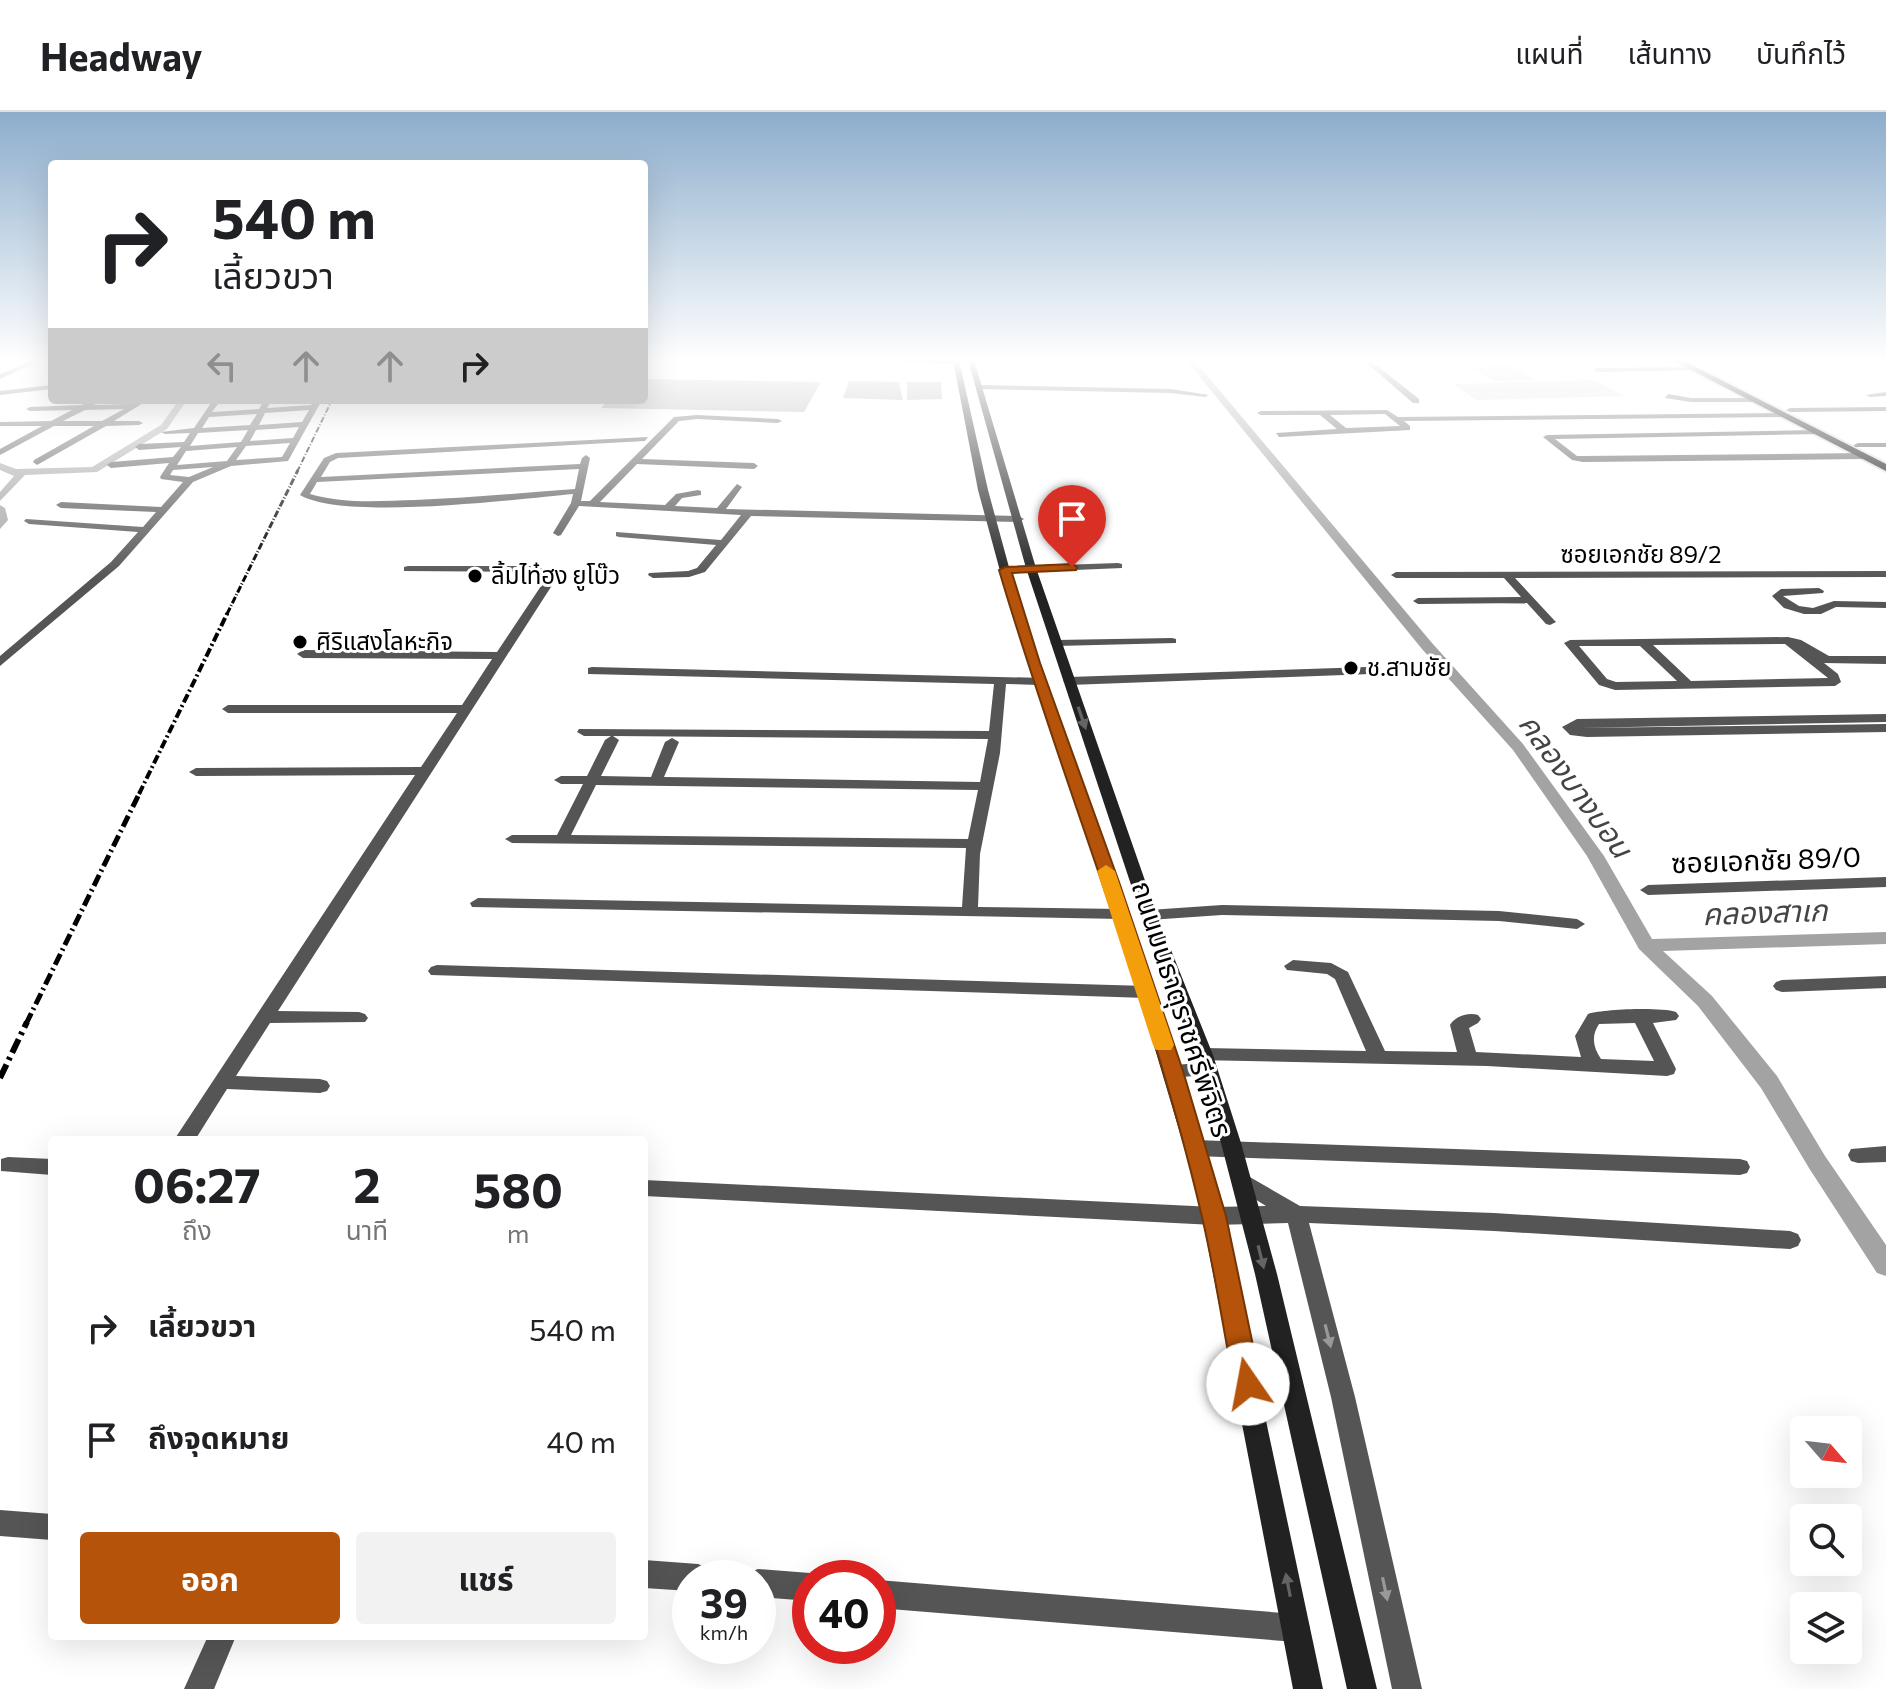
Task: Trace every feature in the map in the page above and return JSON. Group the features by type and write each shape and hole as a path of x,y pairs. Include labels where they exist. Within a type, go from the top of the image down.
{"main road":[{"path":"1820,434 1886,459"},
{"path":"1828,434 1886,468"}],"street":[{"path":"0,452 35,434"},
{"path":"37,462 87,434"},
{"path":"188,483 164,477 192,434"},
{"path":"0,662 115,564 188,483 230,463 250,434"},
{"path":"111,465 285,459 301,434"},
{"path":"592,504 661,434"},
{"name":"ถนนมนธาตุราชศรีพิจิตร","path":"975,434 991,519 1005,570 1039,681 1147,992 1214,1216 1308,1689"},
{"name":"ถนนมนธาตุราชศรีพิจิตร","path":"995,434 1031,568 1149,915 1206,1062 1233,1148 1362,1689"},
{"path":"1279,435 1302,434"},
{"path":"1705,434 1547,437 1575,458 1583,459 1786,457 1886,445"},
{"path":"1744,434 1807,469"},
{"path":"580,491 346,503 305,495 327,460 344,455 590,438 645,439"},
{"path":"558,533 576,503 590,438"},
{"path":"0,440 74,441"},
{"path":"139,447 297,440"},
{"path":"637,457 698,453"},
{"path":"637,457 756,463 655,454"},
{"path":"314,480 584,466"},
{"path":"720,511 737,487"},
{"path":"668,508 679,496 698,493"},
{"path":"576,503 748,513 1019,519"},
{"path":"61,505 164,510"},
{"path":"653,575 696,572 748,513"},
{"path":"29,521 147,530"},
{"path":"619,534 722,543"},
{"path":"1404,561 1415,575"},
{"path":"1005,570 1118,566"},
{"path":"186,1136 553,576 537,569 408,569"},
{"name":"ซอยเอกชัย 89/2","path":"1396,575 1886,574"},
{"path":"1507,575 1550,622"},
{"path":"1798,575 1834,604"},
{"path":"1819,591 1781,592 1777,596 1784,604 1809,611 1827,609 1834,604 1886,605"},
{"path":"1418,601 1530,600"},
{"path":"1788,640 1834,677 1835,682 1689,686 1606,684 1570,643 1788,640 1827,660 1886,660"},
{"path":"1056,643 1172,641"},
{"path":"1642,641 1689,686"},
{"path":"303,654 501,656"},
{"path":"592,671 1039,681"},
{"path":"1069,681 1367,671"},
{"path":"970,912 975,844 995,735 1000,681"},
{"path":"228,709 464,709"},
{"path":"1886,718 1577,723 1569,727 1575,732 1587,733 1886,728"},
{"path":"584,732 995,735"},
{"path":"562,839 612,740"},
{"path":"656,781 672,742"},
{"path":"196,772 424,771"},
{"path":"561,780 987,786"},
{"path":"512,839 975,844"},
{"name":"ซอยเอกชัย 89/0","path":"1648,890 1886,882"},
{"path":"478,903 1121,914"},
{"path":"1149,915 1222,910 1499,916 1577,924"},
{"path":"1293,966 1331,969 1342,976 1378,1057"},
{"path":"437,971 1147,992"},
{"path":"1782,986 1886,982"},
{"path":"1172,1071 1206,1062 1378,1057 1468,1058 1667,1069 1640,1015"},
{"path":"1595,1065 1583,1045 1584,1034 1594,1018 1670,1016"},
{"path":"263,1017 359,1018"},
{"path":"1468,1058 1459,1025 1472,1019"},
{"path":"220,1082 320,1086"},
{"path":"1195,1148 1740,1167"},
{"path":"1858,1155 1886,1154"},
{"path":"8,1165 48,1167"},
{"path":"1241,1180 1296,1214 1343,1397 1407,1689"},
{"path":"648,1188 1214,1216 1296,1214 1790,1240"},
{"path":"0,1523 48,1527"},
{"path":"648,1574 672,1576"},
{"path":"896,1595 1296,1628"},
{"path":"199,1689 220,1640"}],"waterway":[{"path":"17,472 94,470 153,434"},
{"name":"คลองบางบอน","path":"1251,434 1427,646 1518,747 1595,856 1646,945"},
{"path":"0,466 20,475 0,498"},
{"path":"0,508 3,520 0,526"},
{"name":"คลองสาเก","path":"1646,945 1886,938"},
{"name":"คลองบางบอน","path":"1646,945 1705,1001 1769,1082 1817,1162 1886,1265"}],"railway":[{"path":"297,472 316,434"},
{"path":"227,614 298,470"},
{"path":"139,794 228,612"},
{"path":"26,1024 140,792"},
{"path":"0,1078 27,1022"}],"slow traffic":[{"path":"1106,871 1164,1045"}],"place":[{"name":"ลิ้มไท๋ฮง ยูโบ๊ว","path":"475,576"},
{"name":"ศิริแสงโลหะกิจ","path":"300,642"},
{"name":"ช.สามชัย","path":"1351,668"}],"route":[{"path":"1072,567 1005,570 1033,663 1172,1071 1214,1216 1248,1384"}]}
